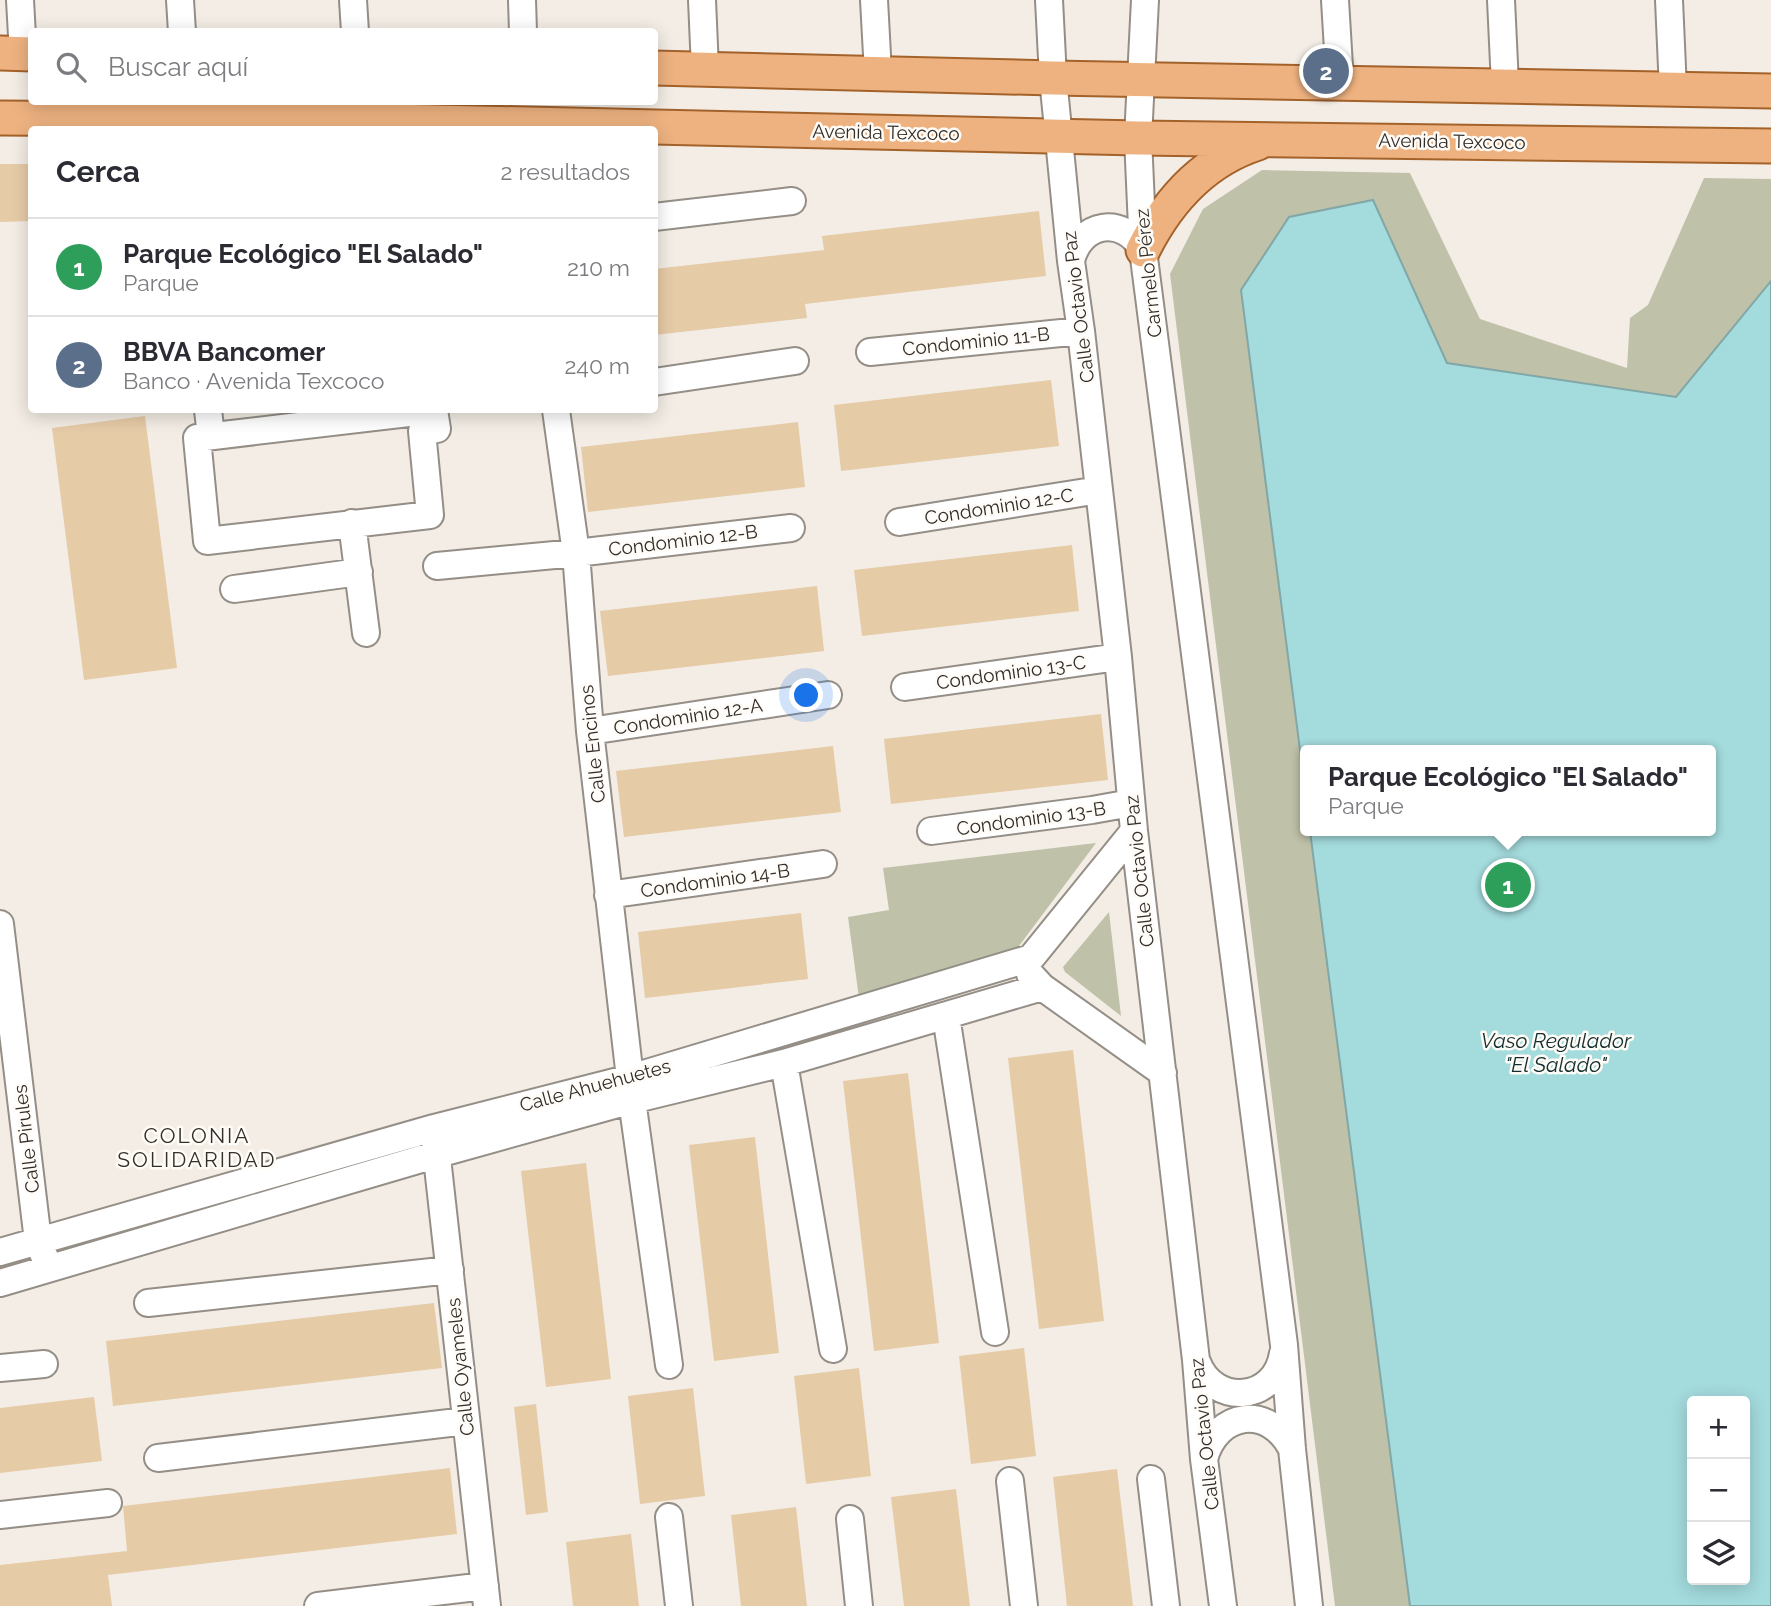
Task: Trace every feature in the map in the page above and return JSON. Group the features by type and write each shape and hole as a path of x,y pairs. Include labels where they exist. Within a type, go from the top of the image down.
{"main road":[{"path":"658,68 1771,91"},
{"name":"Avenida Texcoco","path":"0,118 393,125 526,119 1138,138 1771,146"},
{"path":"1143,250 1166,209 1199,175 1233,153 1271,138"}],"street":[{"path":"18,54 20,0"},
{"path":"180,0 182,28"},
{"path":"353,0 355,28"},
{"path":"522,0 523,28"},
{"path":"702,0 705,69"},
{"path":"874,0 878,74"},
{"path":"1049,0 1058,135"},
{"name":"Carmelo Pérez","path":"1145,0 1138,138 1143,250 1284,1345"},
{"path":"1335,0 1340,83"},
{"path":"1501,0 1505,85"},
{"path":"1669,0 1673,90"},
{"name":"Calle Octavio Paz","path":"1058,135 1118,657 1134,831 1196,1360 1204,1459 1223,1606"},
{"path":"658,217 792,201"},
{"path":"1071,261 1073,251 1086,234 1105,227 1124,230 1132,235 1143,250"},
{"name":"Condominio 11-B","path":"870,352 1081,331"},
{"path":"658,381 795,361"},
{"path":"208,413 211,436"},
{"path":"407,413 197,438 207,541 430,515 422,431 437,429 434,413"},
{"name":"Calle Encinos","path":"556,413 576,553 590,731 608,895 631,1089 669,1365"},
{"name":"Condominio 12-C","path":"899,522 1099,490"},
{"path":"352,523 366,633"},
{"name":"Condominio 12-B","path":"437,566 791,528"},
{"path":"234,589 359,572"},
{"name":"Condominio 13-C","path":"905,687 1118,657"},
{"name":"Condominio 12-A","path":"590,731 828,695"},
{"name":"Condominio 13-B","path":"932,831 1131,803"},
{"path":"1134,831 1031,958 1028,972 1042,987 1163,1073"},
{"name":"Condominio 14-B","path":"608,895 823,864"},
{"name":"Calle Pirules","path":"0,923 38,1241 49,1269"},
{"name":"Calle Ahuehuetes","path":"0,1283 438,1154 1031,958"},
{"name":"Calle Ahuehuetes","path":"0,1252 434,1128 631,1089 785,1063 1042,987"},
{"path":"946,1016 995,1332"},
{"path":"785,1063 833,1349"},
{"name":"Calle Oyameles","path":"434,1128 486,1596"},
{"path":"148,1303 450,1270"},
{"path":"1196,1360 1200,1370 1215,1386 1225,1391 1246,1393 1267,1384 1275,1377 1280,1367 1284,1345"},
{"path":"1284,1345 1309,1606"},
{"path":"0,1368 44,1364"},
{"path":"1204,1459 1207,1448 1220,1429 1241,1419 1267,1422 1286,1438 1292,1449"},
{"path":"158,1458 466,1421"},
{"path":"1151,1479 1166,1606"},
{"path":"1010,1481 1024,1606"},
{"path":"0,1515 108,1503"},
{"path":"669,1517 679,1606"},
{"path":"850,1519 859,1606"},
{"path":"318,1606 486,1596"}],"green space":[{"name":"Vaso Regulador \"El Salado\"","path":"1262,170 1410,173 1480,319 1627,368 1630,318 1648,305 1704,178 1771,179 1771,1606 1335,1606 1170,274 1203,209"},
{"path":"1096,843 1013,954 859,998 848,917 889,910 883,868"},
{"path":"1109,912 1121,1016 1065,972 1063,967"}],"water":[{"name":"Vaso Regulador \"El Salado\"","path":"1373,200 1447,363 1676,397 1771,281 1771,1606 1410,1606 1311,836 1716,836 1716,745 1300,745 1300,750 1241,290 1289,217"}],"building":[{"path":"0,164 28,164 28,221 0,222"},
{"path":"1039,211 1046,276 805,304 807,318 658,335 658,269 824,250 822,236"},
{"path":"1051,380 1059,446 841,471 834,405"},
{"path":"145,416 177,668 84,680 52,428"},
{"path":"798,422 805,487 588,512 581,447"},
{"path":"1072,545 1079,611 862,636 854,570"},
{"path":"817,586 824,651 608,676 600,611"},
{"path":"1101,714 1108,780 891,804 884,739"},
{"path":"833,746 841,812 624,837 616,771"},
{"path":"801,913 808,979 645,998 638,932"},
{"path":"1073,1050 1104,1321 1039,1329 1008,1058"},
{"path":"908,1073 939,1343 874,1351 843,1081"},
{"path":"755,1137 779,1353 714,1361 689,1145"},
{"path":"586,1163 611,1379 546,1387 521,1171"},
{"path":"434,1303 442,1368 113,1406 106,1341"},
{"path":"1024,1348 1036,1456 971,1464 959,1356"},
{"path":"859,1368 871,1476 806,1484 794,1376"},
{"path":"693,1388 705,1496 640,1504 628,1396"},
{"path":"94,1397 102,1461 0,1473 0,1408"},
{"path":"536,1404 548,1512 526,1515 514,1407"},
{"path":"450,1468 457,1534 108,1575 112,1606 0,1606 0,1565 127,1551 123,1506"},
{"path":"1117,1469 1133,1606 1067,1606 1053,1477"},
{"path":"956,1489 970,1606 904,1606 891,1497"},
{"path":"796,1507 807,1606 741,1606 731,1515"},
{"path":"631,1534 639,1606 573,1606 566,1542"}],"place":[{"name":"BBVA Bancomer","path":"1326,71"},
{"name":"Parque Ecológico \"El Salado\"","path":"1508,885"}],"district":[{"name":"COLONIA SOLIDARIDAD","path":"197,1147"}]}
